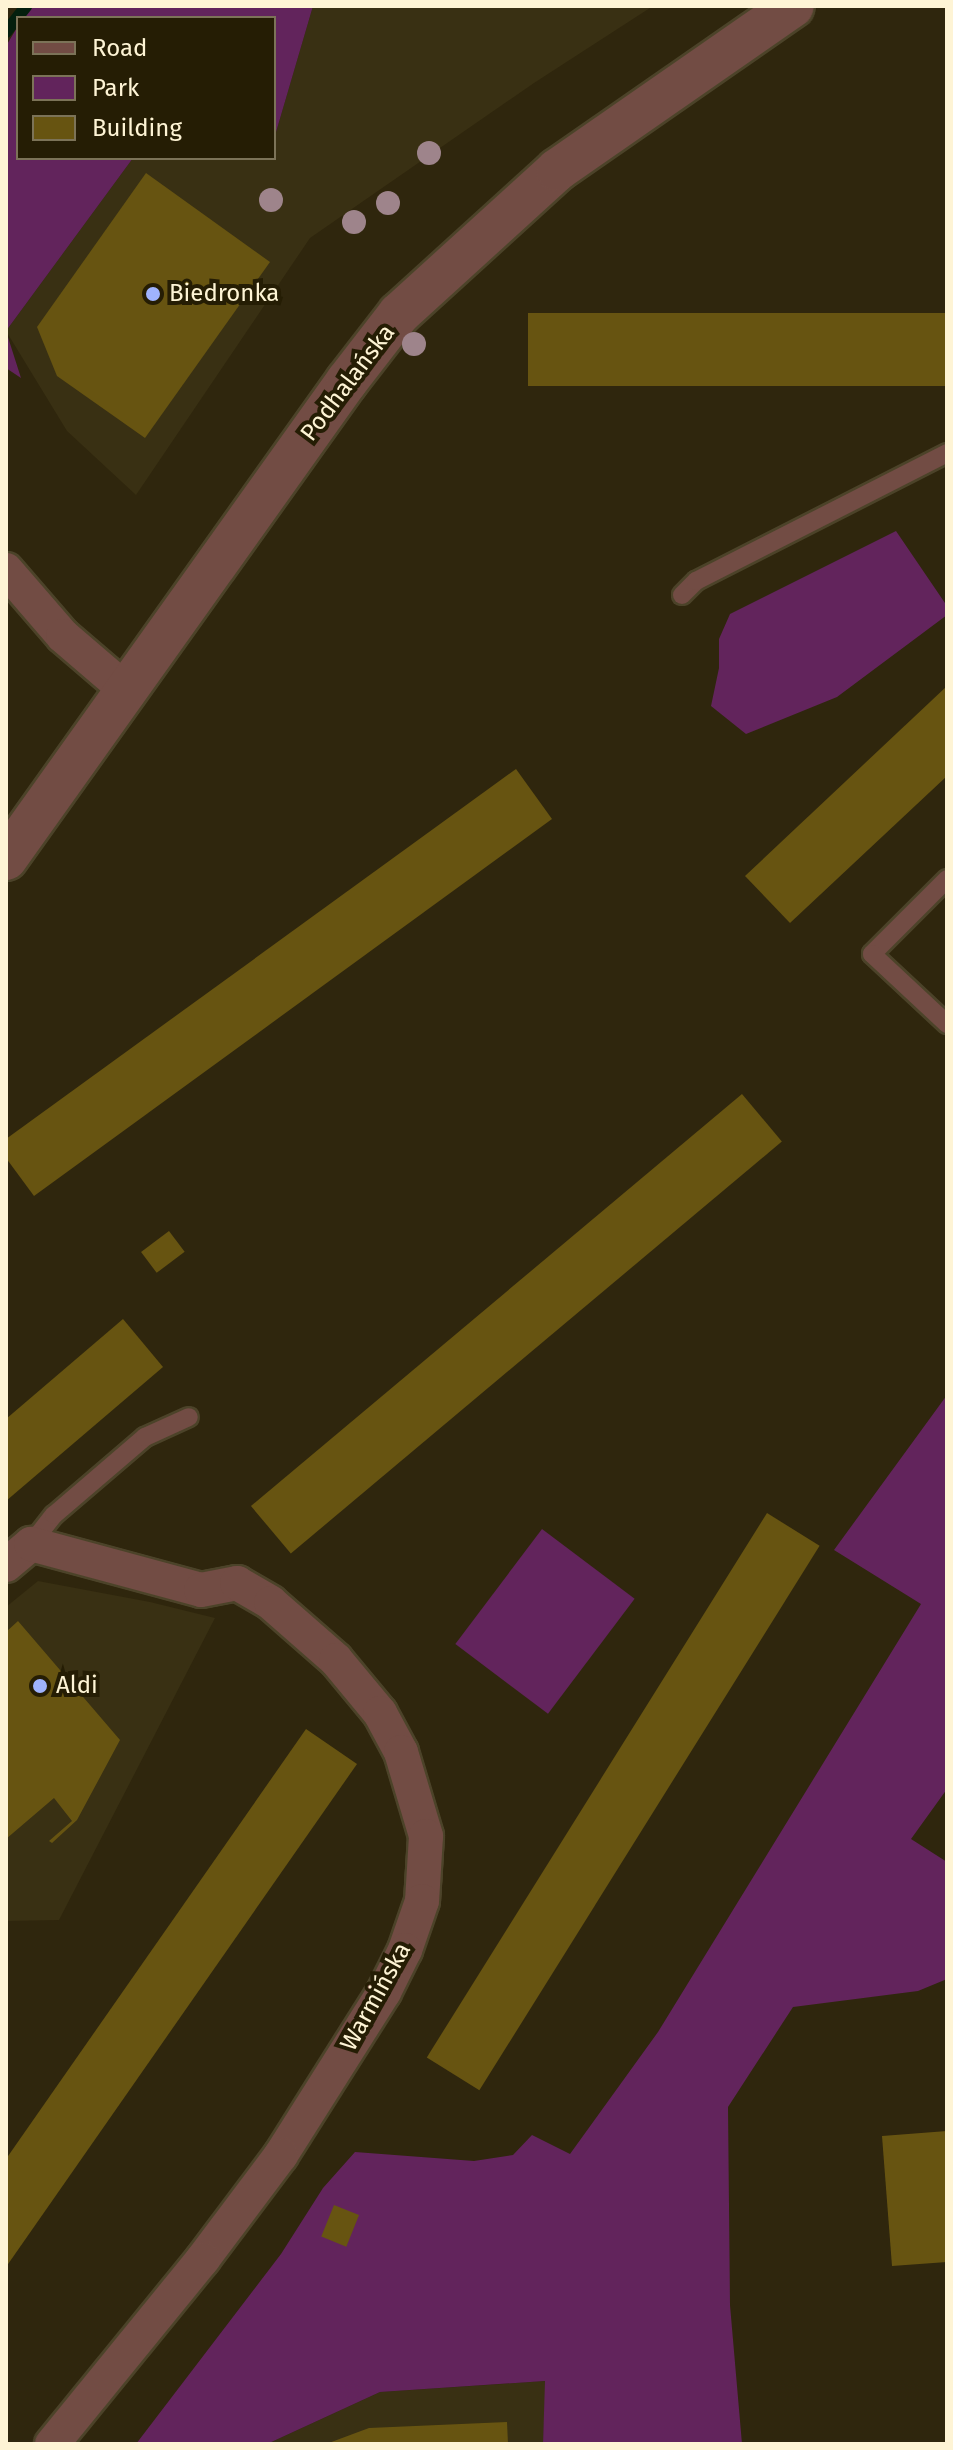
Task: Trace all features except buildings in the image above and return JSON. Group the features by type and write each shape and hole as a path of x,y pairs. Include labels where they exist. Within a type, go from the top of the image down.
{"street":[{"name":"Podhalańska","path":"6,859 399,314 557,170 793,6"},
{"path":"6,570 63,636 126,690"},
{"name":"Warmińska","path":"18,1554 201,1590 237,1583 271,1603 336,1660 380,1713 401,1752 426,1836 422,1901 405,1950 384,1992 281,2155 203,2259 52,2444"}],"lane":[{"path":"682,595 696,581 947,453"},
{"path":"947,879 872,954 947,1024"},
{"path":"18,1554 54,1515 145,1437 189,1417"}],"shaded area":[{"path":"313,6 653,6 534,83 310,238 136,495 67,431 6,331 132,160 276,160 276,132"},
{"path":"38,1581 215,1618 59,1920 6,1921 6,1607"},
{"path":"546,2381 543,2444 267,2444 380,2392"}],"green space":[{"path":"30,6 313,6 276,132 276,16 24,16"},
{"path":"16,29 16,160 132,160 6,331 6,46"},
{"path":"6,331 21,378 6,368"},
{"path":"896,531 947,606 947,615 837,697 746,734 711,706 719,668 719,639 730,614"},
{"path":"947,1395 947,1789 911,1839 947,1862 947,1979 918,1991 793,2007 728,2107 730,2305 742,2444 543,2444 545,2381 380,2392 267,2444 136,2444 281,2254 323,2188 355,2152 474,2161 513,2155 532,2135 570,2154 658,2032 921,1604 834,1550"},
{"path":"542,1529 635,1599 548,1714 455,1644"}],"waterway":[{"path":"18,16 26,6"},
{"path":"6,32 16,19"}],"place":[{"name":"Biedronka","path":"153,294"},
{"name":"Aldi","path":"40,1686"}]}
